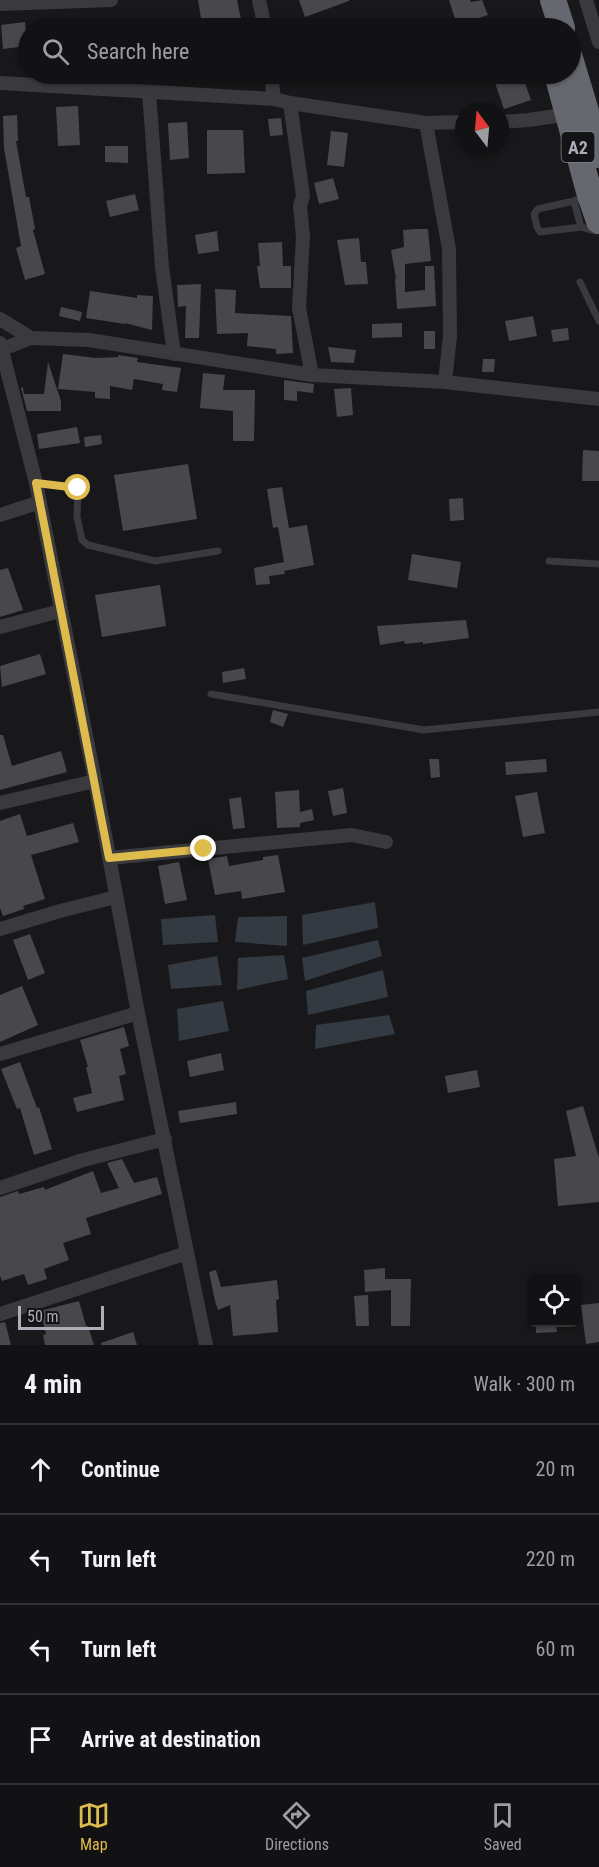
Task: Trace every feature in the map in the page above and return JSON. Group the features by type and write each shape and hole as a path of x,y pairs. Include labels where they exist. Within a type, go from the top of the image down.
{"highway":[{"path":"536,0 541,18"},
{"path":"554,0 559,18"},
{"name":"A2","path":"560,84 569,114 582,198 590,224"},
{"name":"A2","path":"578,84 599,155"}],"street":[{"path":"0,4 111,0"},
{"path":"259,0 263,18"},
{"path":"586,0 599,42"},
{"path":"0,83 274,99 426,123 455,123"},
{"path":"272,84 274,99"},
{"path":"149,92 162,267 174,354"},
{"path":"290,103 303,196 300,206 303,237 299,308 312,375"},
{"path":"509,121 569,114"},
{"path":"426,123 449,249 450,336 445,381"},
{"path":"0,319 32,338"},
{"path":"206,1345 138,1013 40,502 1,348 32,338 89,340 312,375 445,381 488,388 599,399"},
{"path":"0,515 40,502"},
{"path":"0,627 60,611"},
{"path":"0,803 95,781"},
{"path":"109,858 352,835 386,842"},
{"path":"0,929 116,897"},
{"path":"0,1054 138,1013"},
{"path":"0,1188 83,1160 165,1138"},
{"path":"0,1314 187,1253"}],"lane":[{"path":"582,198 538,209 534,214 537,226 540,232 590,224 599,232"},
{"path":"580,282 599,321"},
{"path":"36,483 78,488 77,517 82,540 88,545 154,561 218,551"},
{"path":"549,561 599,564"},
{"path":"211,694 424,730 599,712"}],"shaded area":[{"path":"375,902 378,928 303,945 302,915"},
{"path":"215,915 218,942 163,945 161,919"},
{"path":"287,916 287,946 235,942 238,917"},
{"path":"378,940 382,956 305,981 302,958"},
{"path":"284,955 288,979 237,990 238,958"},
{"path":"217,956 222,985 171,989 168,965"},
{"path":"383,970 388,997 308,1015 306,991"},
{"path":"223,1001 229,1031 179,1041 177,1009"},
{"path":"389,1015 395,1034 315,1049 316,1025"}],"building":[{"path":"198,0 237,0 241,18 201,18"},
{"path":"299,0 349,0 349,1 305,17"},
{"path":"449,0 470,0 471,2 482,0 488,15 479,18 455,18"},
{"path":"18,23 18,47 3,49 1,25"},
{"path":"495,84 525,84 531,100 509,107 509,102 502,102"},
{"path":"78,106 80,145 58,146 56,107"},
{"path":"17,115 18,141 16,141 26,197 29,197 35,229 33,230 45,274 25,280 16,248 21,246 4,148 3,116"},
{"path":"281,118 283,135 270,136 268,119"},
{"path":"187,122 189,158 170,160 168,123"},
{"path":"207,130 243,130 245,173 207,174"},
{"path":"331,131 348,133 344,167 327,165"},
{"path":"105,146 128,146 128,163 105,162"},
{"path":"333,178 339,199 319,204 314,183"},
{"path":"135,194 139,210 110,217 106,201"},
{"path":"428,229 431,261 405,264 405,292 425,290 425,266 434,266 436,306 397,309 396,279 391,250 404,247 403,230"},
{"path":"217,231 219,251 198,254 195,235"},
{"path":"359,238 361,262 366,262 368,284 345,285 337,240"},
{"path":"282,242 283,266 291,266 291,288 260,288 257,266 260,266 258,243"},
{"path":"201,284 199,338 185,338 186,306 178,307 177,285"},
{"path":"215,289 236,290 235,313 291,316 293,353 276,354 276,349 247,346 248,333 217,334"},
{"path":"90,291 137,298 137,295 153,296 152,330 125,323 86,318"},
{"path":"61,307 82,312 80,321 59,316"},
{"path":"533,316 537,336 509,341 505,321"},
{"path":"402,323 402,337 372,338 372,324"},
{"path":"568,328 569,340 553,342 551,330"},
{"path":"424,331 435,331 435,349 424,349"},
{"path":"328,347 356,350 354,363 331,362"},
{"path":"63,354 96,358 118,357 118,355 138,358 137,362 181,368 177,392 162,390 163,384 134,379 132,390 110,386 110,399 95,398 95,392 58,389"},
{"path":"483,359 495,359 494,372 482,372"},
{"path":"48,362 61,401 61,411 27,411 21,388 23,387 24,394 44,394"},
{"path":"203,373 225,375 223,390 255,390 254,441 233,441 233,411 200,408"},
{"path":"284,380 314,384 313,393 297,391 297,401 284,400"},
{"path":"351,388 353,415 337,417 334,389"},
{"path":"77,427 80,443 39,449 37,434"},
{"path":"101,435 102,444 85,447 84,437"},
{"path":"583,450 599,451 599,481 582,481"},
{"path":"188,464 197,519 123,531 114,475"},
{"path":"282,487 289,528 307,525 314,565 284,571 285,574 269,576 270,584 256,585 254,568 284,562 278,527 273,528 267,489"},
{"path":"463,498 464,520 450,521 449,499"},
{"path":"412,554 461,562 457,588 408,580"},
{"path":"8,568 23,610 0,617 0,570"},
{"path":"160,585 166,626 102,637 95,595"},
{"path":"466,620 469,638 423,644 423,642 405,644 404,641 380,645 377,626"},
{"path":"40,654 46,674 2,687 0,666"},
{"path":"244,668 246,679 223,683 222,672"},
{"path":"273,710 288,714 283,727 270,722"},
{"path":"0,735 3,735 12,766 61,751 67,772 0,790"},
{"path":"429,759 439,759 440,777 431,778"},
{"path":"546,759 547,772 506,775 505,762"},
{"path":"343,788 347,813 333,816 328,791"},
{"path":"299,790 300,812 312,809 314,820 300,823 300,827 277,828 275,792"},
{"path":"537,792 545,833 523,837 515,796"},
{"path":"241,797 245,828 233,829 229,799"},
{"path":"20,814 27,836 73,823 79,842 31,855 45,899 3,916 0,908 0,821"},
{"path":"278,855 285,892 242,899 241,891 215,895 208,859 227,856 229,866"},
{"path":"179,862 187,900 165,904 158,866"},
{"path":"30,934 45,973 28,980 13,940"},
{"path":"22,986 38,1025 0,1042 0,995"},
{"path":"124,1027 129,1046 120,1049 126,1074 119,1076 124,1100 77,1112 73,1098 92,1093 86,1067 88,1067 80,1040"},
{"path":"221,1053 224,1070 190,1077 187,1061"},
{"path":"20,1062 37,1108 39,1107 52,1149 34,1155 20,1108 17,1109 1,1069"},
{"path":"477,1070 480,1087 448,1093 445,1076"},
{"path":"236,1102 237,1114 180,1123 178,1111"},
{"path":"583,1106 599,1158 599,1202 558,1206 554,1159 576,1156 566,1111"},
{"path":"122,1159 134,1183 157,1177 162,1194 86,1218 91,1234 63,1243 69,1260 44,1269 47,1279 28,1285 24,1274 2,1281 0,1276 0,1197 18,1191 19,1194 44,1187 45,1190 93,1171 101,1193 119,1188 107,1163"},
{"path":"385,1268 385,1279 411,1279 410,1326 391,1326 391,1290 365,1292 364,1270"},
{"path":"216,1270 221,1287 277,1280 278,1332 233,1336 230,1305 218,1310 215,1301 209,1272"},
{"path":"368,1295 369,1326 356,1326 354,1296"},
{"path":"79,1301 94,1345 45,1345 43,1335 46,1334 40,1311"},
{"path":"599,1303 599,1342 586,1344 581,1305"},
{"path":"5,1322 11,1345 0,1345 0,1323"},
{"path":"536,1327 556,1327 557,1332 536,1333"},
{"path":"133,1332 137,1345 101,1345 101,1343"}],"route":[{"path":"78,488 36,483 109,858 204,849"}]}
